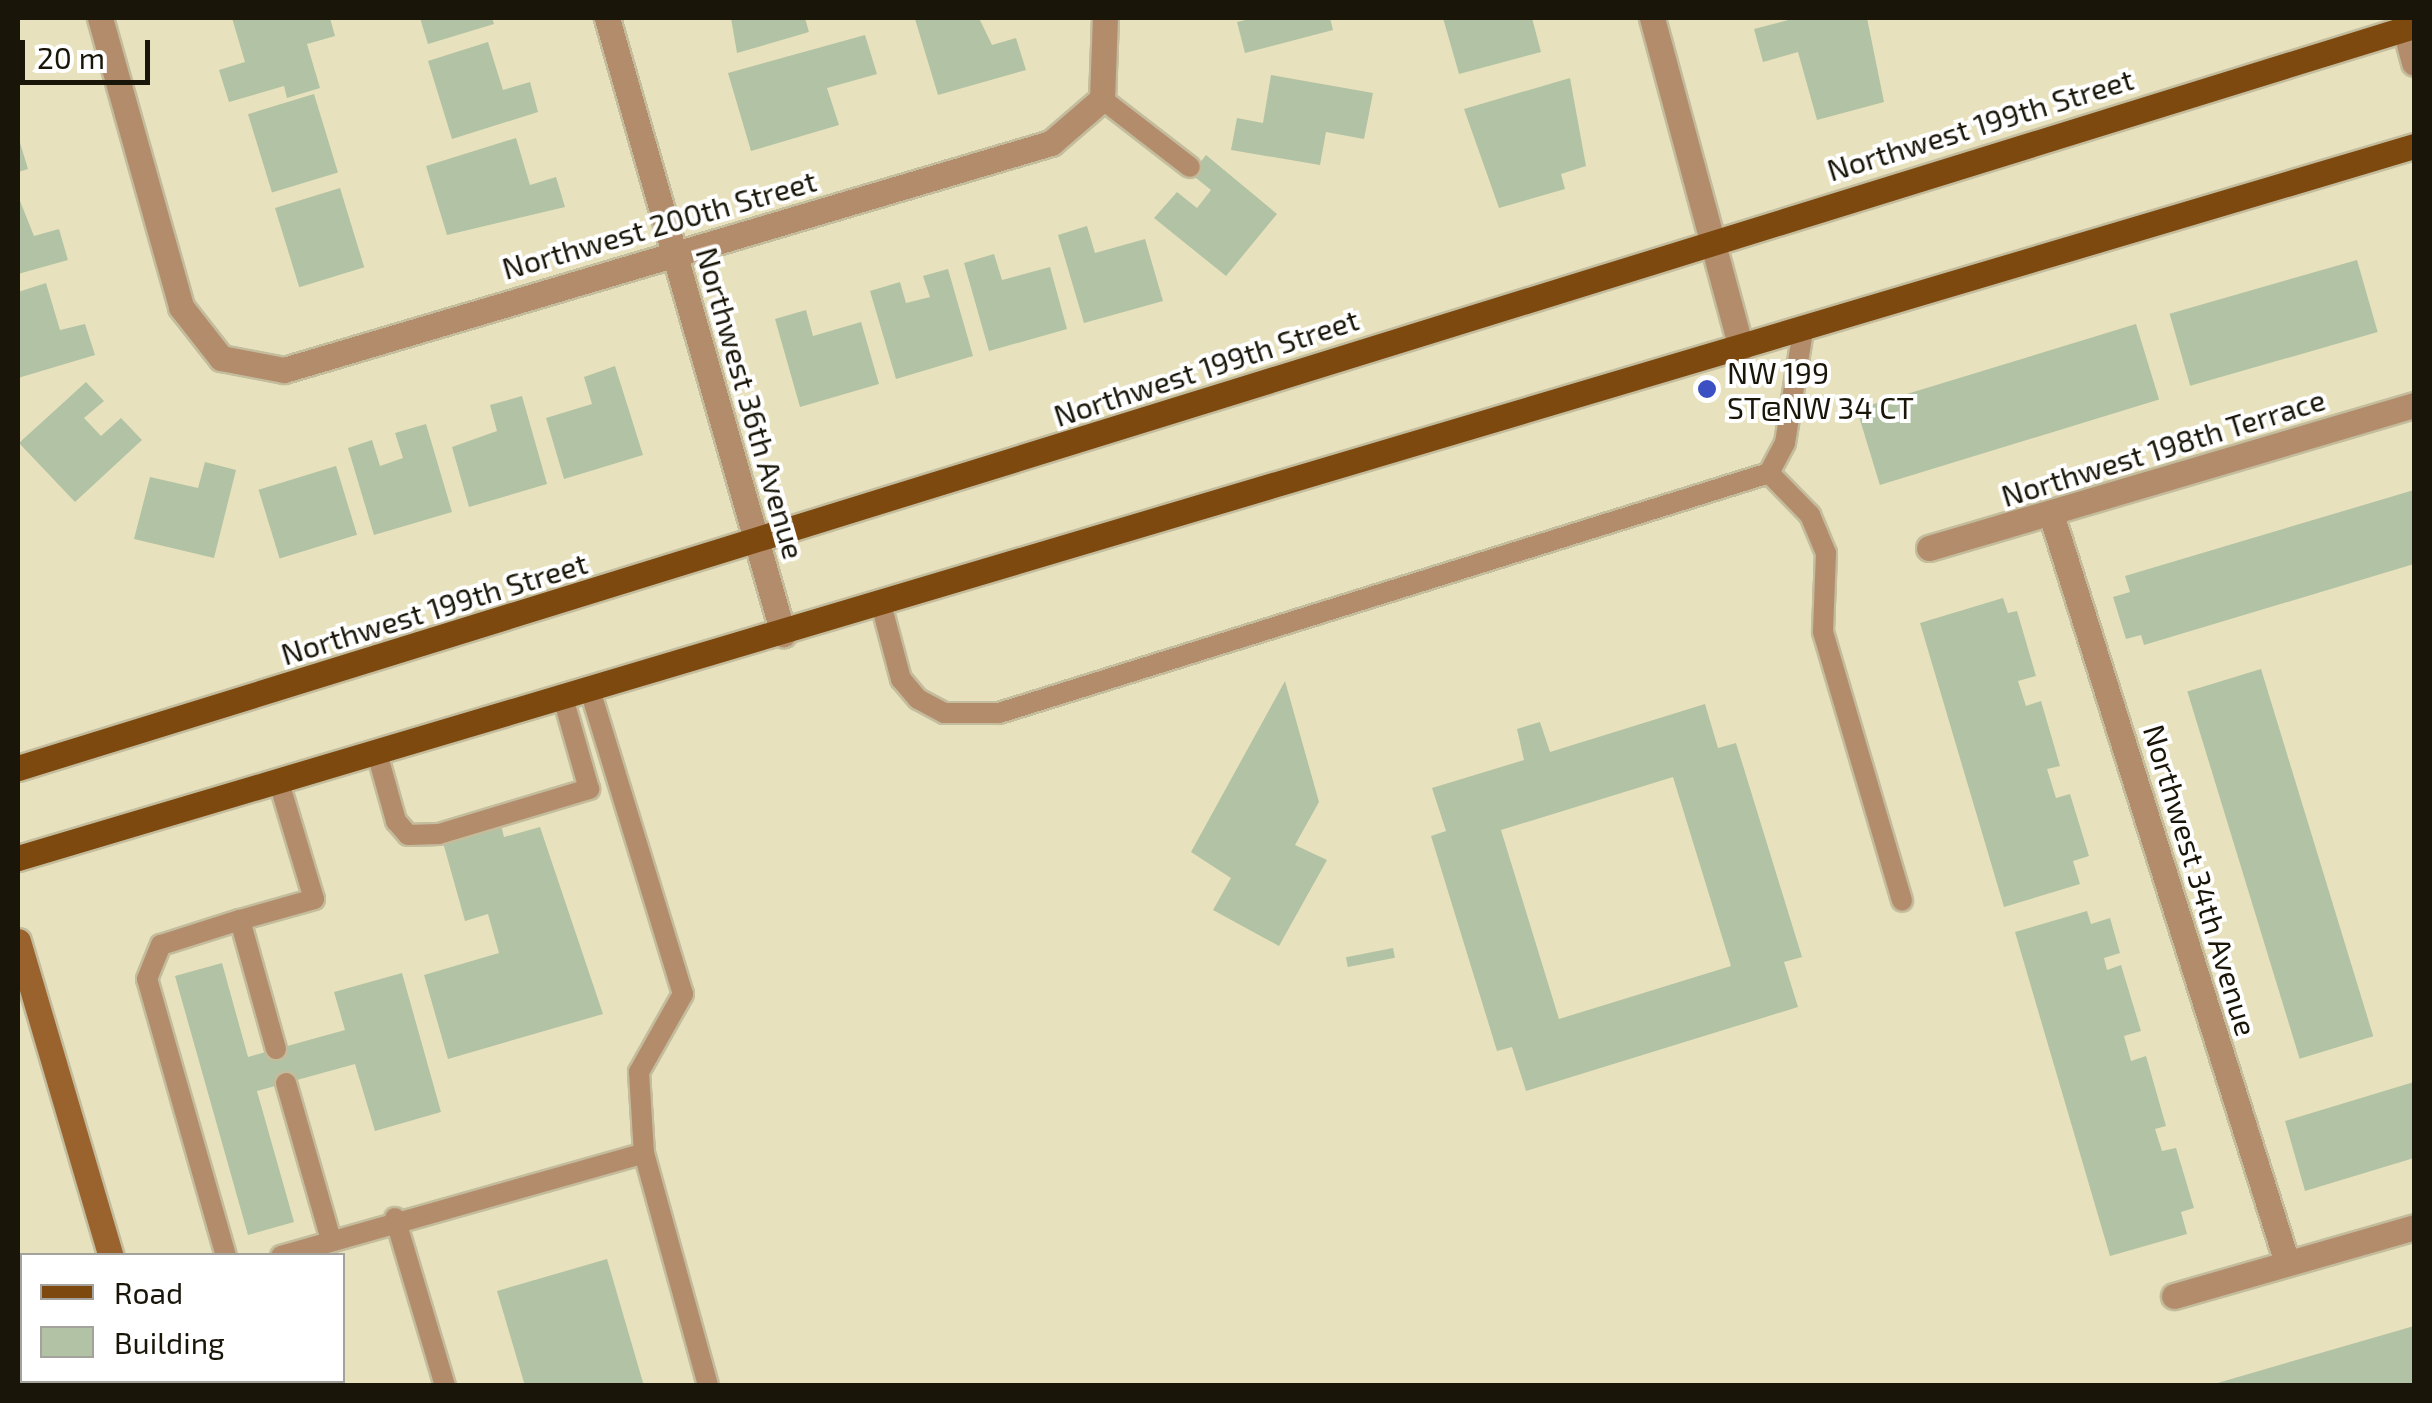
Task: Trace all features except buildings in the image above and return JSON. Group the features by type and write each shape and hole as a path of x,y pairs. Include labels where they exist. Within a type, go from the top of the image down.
{"main road":[{"name":"Northwest 199th Street","path":"18,768 758,544 1712,240 2410,28"},
{"path":"18,858 783,634 2414,146"},
{"path":"18,941 110,1253"}],"street":[{"name":"Northwest 200th Street","path":"100,18 180,307 220,358 284,370 1050,143 1102,99"},
{"name":"Northwest 36th Avenue","path":"606,18 783,634"},
{"path":"1102,99 1105,18"},
{"path":"1652,18 1741,348"},
{"path":"2410,28 2414,63"},
{"name":"Northwest 198th Terrace","path":"1930,548 2052,517 2414,405"},
{"name":"Northwest 34th Avenue","path":"2052,517 2287,1263"},
{"path":"2174,1296 2414,1227"}],"lane":[{"path":"1102,99 1190,167"},
{"path":"881,604 901,678 918,699 944,713 999,713 1769,473 1785,443 1803,330"},
{"path":"1769,473 1810,514 1826,553 1822,632 1902,902"},
{"path":"590,690 683,994 639,1072 644,1152 708,1386"},
{"path":"377,753 396,821 408,836 439,834 590,789 563,698"},
{"path":"225,1253 147,978 161,945 314,898 279,782"},
{"path":"240,920 276,1049"},
{"path":"286,1083 330,1240"},
{"path":"290,1253 395,1218 644,1152"},
{"path":"395,1218 445,1386"}],"place":[{"name":"NW 199 ST@NW 34 CT","path":"1707,389"}]}
